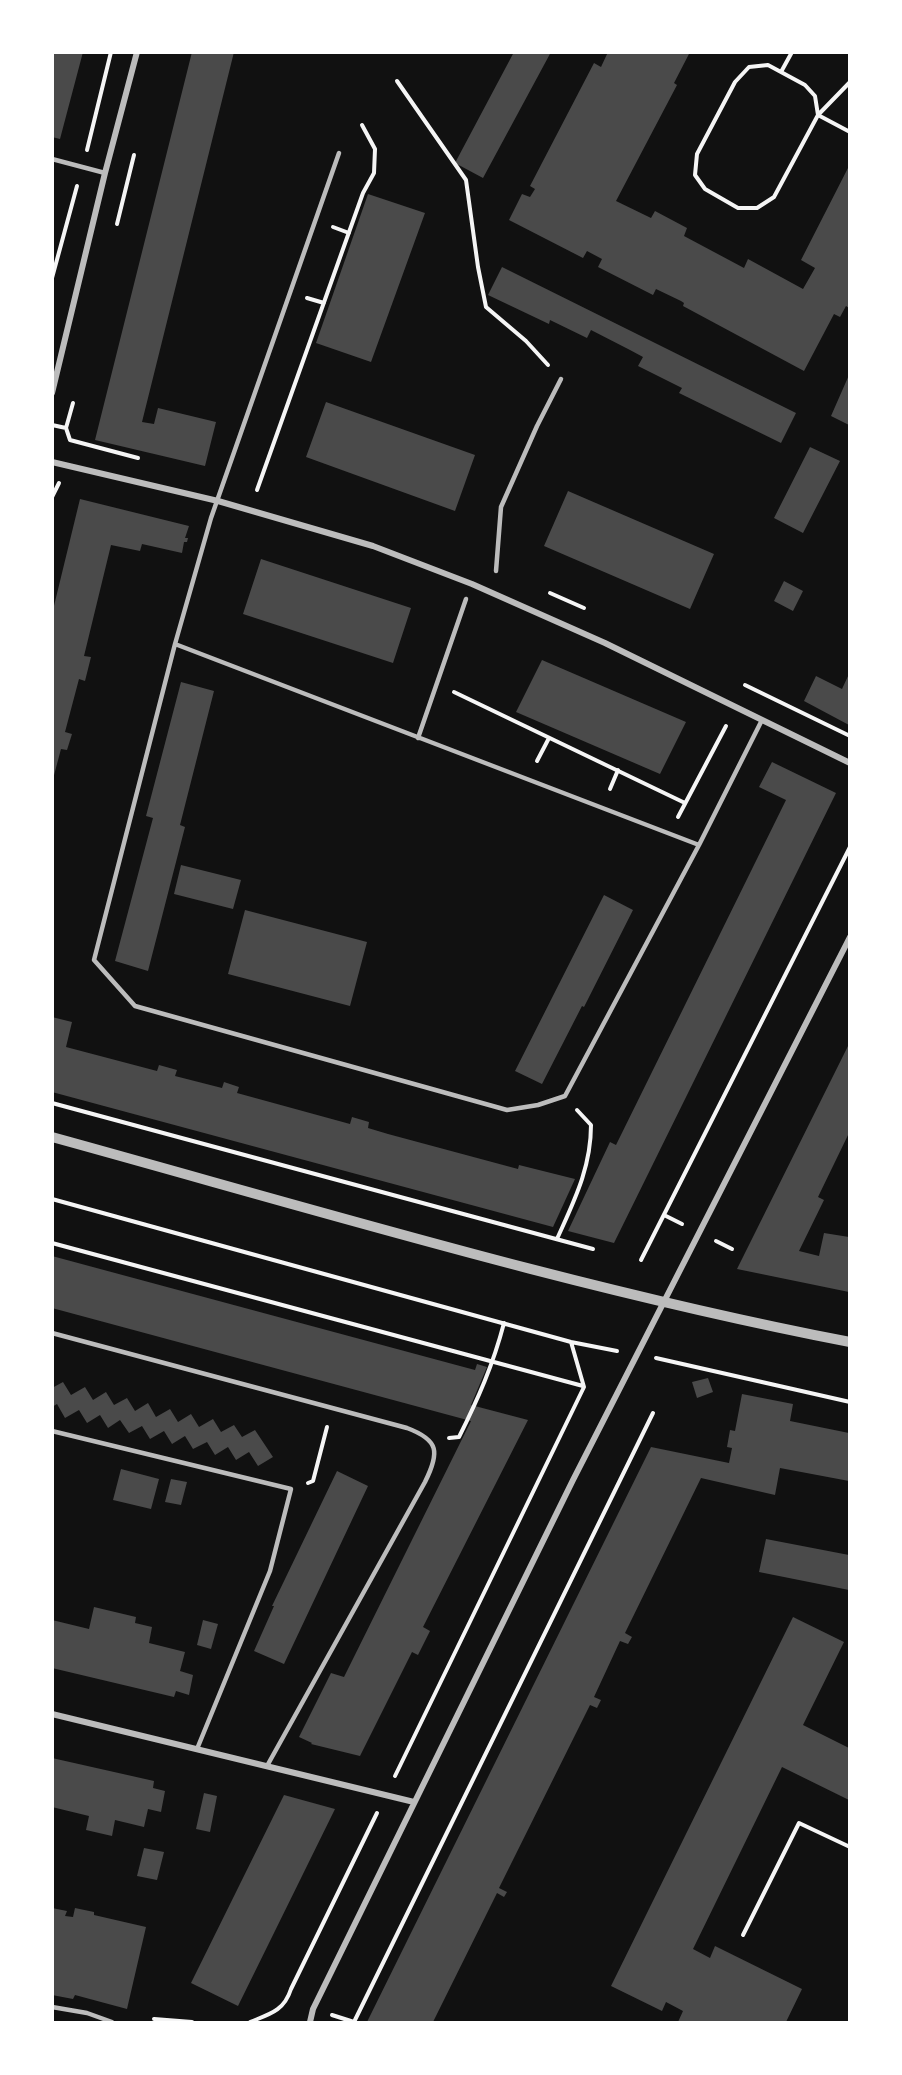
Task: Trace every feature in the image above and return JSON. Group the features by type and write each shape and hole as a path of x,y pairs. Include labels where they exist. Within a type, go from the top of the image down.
{"street":[{"path":"52,393 105,172 137,52"},
{"path":"52,462 218,501 373,546 472,584 605,643 849,763"},
{"path":"310,2022 313,2009 573,1480 849,937"},
{"path":"52,1137 585,1284 849,1342"},
{"path":"52,1714 414,1802"}],"lane":[{"path":"339,153 211,518 175,644 94,960 135,1006 507,1110 538,1105 565,1096 699,845 763,719"},
{"path":"52,159 105,172"},
{"path":"496,571 501,507 561,379"},
{"path":"418,738 466,599"},
{"path":"175,644 699,845"},
{"path":"52,1333 407,1428 430,1440 435,1448 434,1459 425,1482 267,1766"},
{"path":"52,1431 291,1489 270,1570 197,1749"},
{"path":"52,2007 87,2013 112,2022"}],"path":[{"path":"52,278 111,52"},
{"path":"781,72 792,52"},
{"path":"818,115 816,96 806,85 768,64 749,67 735,82 697,154 695,175 705,189 738,208 757,208 774,197 818,115 849,82"},
{"path":"397,81 466,180 486,308 526,341 561,379"},
{"path":"818,115 849,132"},
{"path":"257,490 363,193 374,173 375,149 362,125"},
{"path":"114,235 137,144"},
{"path":"75,394 66,428 70,440 148,461"},
{"path":"52,424 66,428"},
{"path":"225,482 266,493"},
{"path":"546,591 588,610"},
{"path":"734,680 849,736"},
{"path":"437,684 685,803"},
{"path":"669,834 727,722"},
{"path":"528,780 549,738"},
{"path":"642,1260 849,847"},
{"path":"557,1239 582,1184 591,1147 591,1125 565,1096"},
{"path":"52,1103 594,1249"},
{"path":"52,1199 571,1342 584,1387 385,1794 291,1989 288,2001 280,2009 250,2022"},
{"path":"52,1243 584,1387"},
{"path":"430,1440 459,1437 494,1362 504,1323"},
{"path":"666,1360 849,1402"},
{"path":"291,1489 313,1481 331,1408"},
{"path":"354,2022 653,1413"},
{"path":"744,1935 799,1822 849,1847"},
{"path":"154,2019 192,2022"}],"building":[{"path":"52,52 83,52 60,139 52,137"},
{"path":"192,52 234,52 142,422 154,424 158,408 216,422 205,466 95,440"},
{"path":"514,52 551,52 483,178 455,163"},
{"path":"608,52 690,52 674,83 677,85 616,201 651,218 655,211 687,228 684,236 744,268 748,259 803,289 815,268 801,260 849,166 849,308 846,306 840,317 834,314 804,371 683,306 684,303 681,301 656,289 653,295 598,267 602,259 587,251 583,258 509,220 522,194 530,197 535,189 530,186 594,63 601,67"},
{"path":"368,194 425,213 371,362 316,343"},
{"path":"502,267 796,413 781,443 679,393 682,388 638,366 643,357 591,330 587,338 550,320 549,324 488,295"},
{"path":"849,375 849,425 831,416"},
{"path":"326,402 475,455 455,511 306,457"},
{"path":"810,447 840,461 803,533 774,518"},
{"path":"568,491 714,554 690,609 544,546"},
{"path":"80,499 189,526 185,538 188,538 187,542 184,542 182,553 142,544 140,551 111,545 84,656 91,657 85,681 79,679 65,732 72,734 67,750 61,749 53,779 52,614"},
{"path":"261,559 411,608 393,663 243,614"},
{"path":"784,581 803,591 793,611 774,601"},
{"path":"542,660 686,722 660,774 516,712"},
{"path":"849,674 849,725 804,701 816,676 842,689"},
{"path":"181,682 214,691 180,825 185,827 148,971 115,961 153,818 146,816"},
{"path":"772,762 836,793 614,1243 568,1231 610,1142 616,1145 786,800 759,787"},
{"path":"181,865 241,880 233,909 174,894"},
{"path":"604,895 633,910 542,1084 515,1071"},
{"path":"245,910 367,942 350,1006 228,974"},
{"path":"52,1017 72,1022 66,1047 157,1071 159,1065 177,1070 175,1076 222,1088 224,1082 239,1087 237,1093 350,1124 352,1117 369,1122 368,1128 388,1134 518,1169 519,1165 575,1179 553,1227 52,1092"},
{"path":"849,1044 849,1133 818,1197 824,1200 799,1251 819,1256 824,1233 849,1237 849,1292 737,1269"},
{"path":"52,1256 475,1370 477,1364 487,1367 471,1405 528,1420 423,1627 430,1631 418,1655 412,1652 360,1756 311,1744 299,1737 331,1673 344,1677 471,1421 52,1308"},
{"path":"708,1378 713,1392 697,1398 692,1382"},
{"path":"63,1382 71,1395 85,1387 93,1400 106,1392 114,1405 127,1398 135,1411 148,1403 156,1417 170,1409 178,1422 191,1414 199,1427 213,1419 221,1432 234,1425 242,1437 255,1430 273,1457 258,1466 249,1452 236,1460 228,1447 215,1455 207,1442 193,1449 185,1436 172,1444 164,1431 150,1439 142,1426 129,1433 120,1420 108,1428 100,1415 87,1423 79,1410 65,1418 57,1404 52,1407 52,1388"},
{"path":"742,1394 793,1404 790,1421 849,1433 849,1481 780,1468 775,1495 701,1478 625,1633 632,1637 628,1644 620,1641 594,1697 601,1700 597,1708 590,1705 499,1888 507,1892 504,1897 497,1893 433,2022 367,2022 651,1447 729,1463 732,1448 727,1447 730,1430 735,1431"},
{"path":"121,1469 159,1479 151,1509 113,1500"},
{"path":"337,1471 368,1486 284,1664 254,1651 274,1606 272,1606"},
{"path":"171,1479 187,1482 181,1505 165,1502"},
{"path":"766,1539 849,1555 849,1590 759,1572"},
{"path":"94,1607 136,1617 135,1623 152,1627 149,1643 185,1652 180,1671 193,1675 189,1695 176,1691 174,1697 52,1668 52,1620 89,1629"},
{"path":"793,1617 844,1642 803,1725 849,1748 849,1800 782,1767 693,1949 710,1958 715,1946 802,1989 786,2022 678,2022 683,2011 666,2002 662,2011 611,1986"},
{"path":"203,1620 218,1624 211,1649 197,1645"},
{"path":"52,1758 154,1781 153,1788 165,1791 161,1812 148,1809 144,1827 115,1820 112,1836 86,1830 89,1816 52,1807"},
{"path":"204,1793 217,1796 210,1832 196,1829"},
{"path":"284,1795 335,1809 238,2006 191,1983"},
{"path":"144,1848 164,1852 157,1880 137,1876"},
{"path":"52,1908 67,1911 65,1916 73,1917 75,1908 94,1912 94,1915 146,1927 127,2009 75,1995 73,1999 52,1995"}]}
